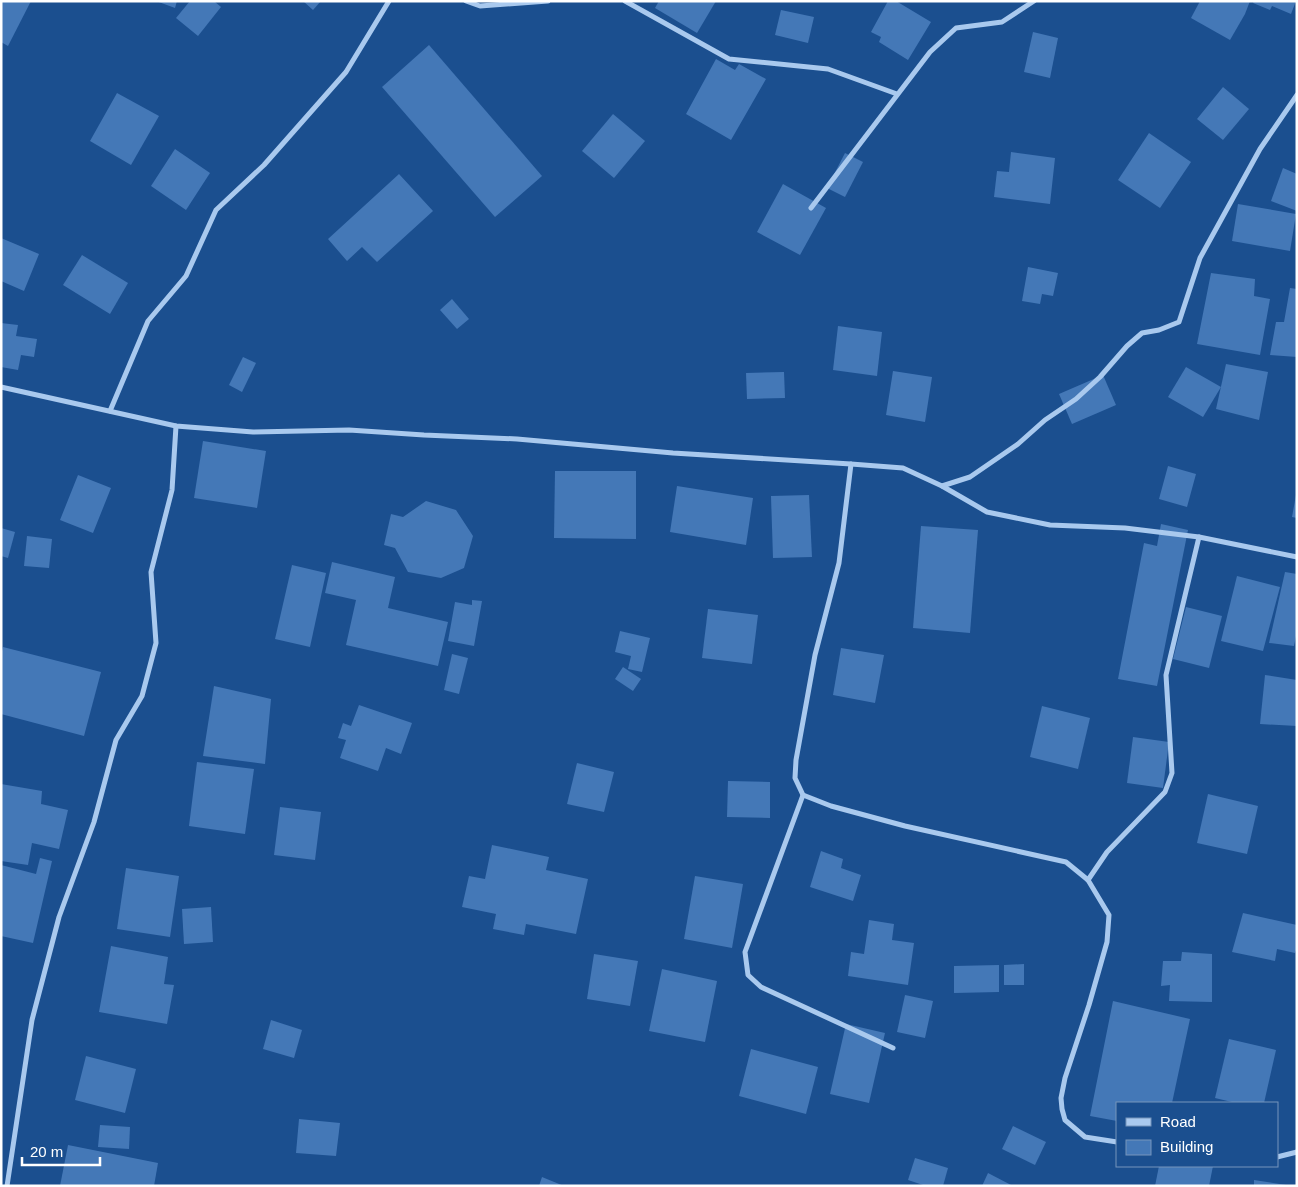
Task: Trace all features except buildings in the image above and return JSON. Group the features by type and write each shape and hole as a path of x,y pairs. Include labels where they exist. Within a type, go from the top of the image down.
{"street":[{"path":"110,410 148,321 186,276 216,210 264,165 346,72 389,1"},
{"path":"466,1 480,6 548,1"},
{"path":"625,1 729,59 828,69 897,94"},
{"path":"811,208 930,52 956,28 1002,22 1034,1"},
{"path":"942,486 970,477 1018,444 1046,420 1076,399 1142,333 1159,330 1180,322 1200,258 1260,149 1297,95"},
{"path":"1,387 176,426 253,432 349,430 517,439 673,453 903,468 942,486 987,512 1050,525 1125,528 1199,537 1297,557"},
{"path":"7,1186 32,1020 59,917 94,822 116,740 142,696 156,643 151,572 172,490 176,426"},
{"path":"851,464 839,563 815,654 796,760 796,778 803,795 745,952 748,975 761,987 893,1048"},
{"path":"1088,880 1107,852 1165,792 1172,773 1166,675 1199,537"},
{"path":"803,795 831,806 896,824 1066,862 1088,880 1109,915 1107,942 1065,1078 1062,1109 1065,1120 1085,1137 1116,1142"},
{"path":"1278,1157 1297,1152"}]}
